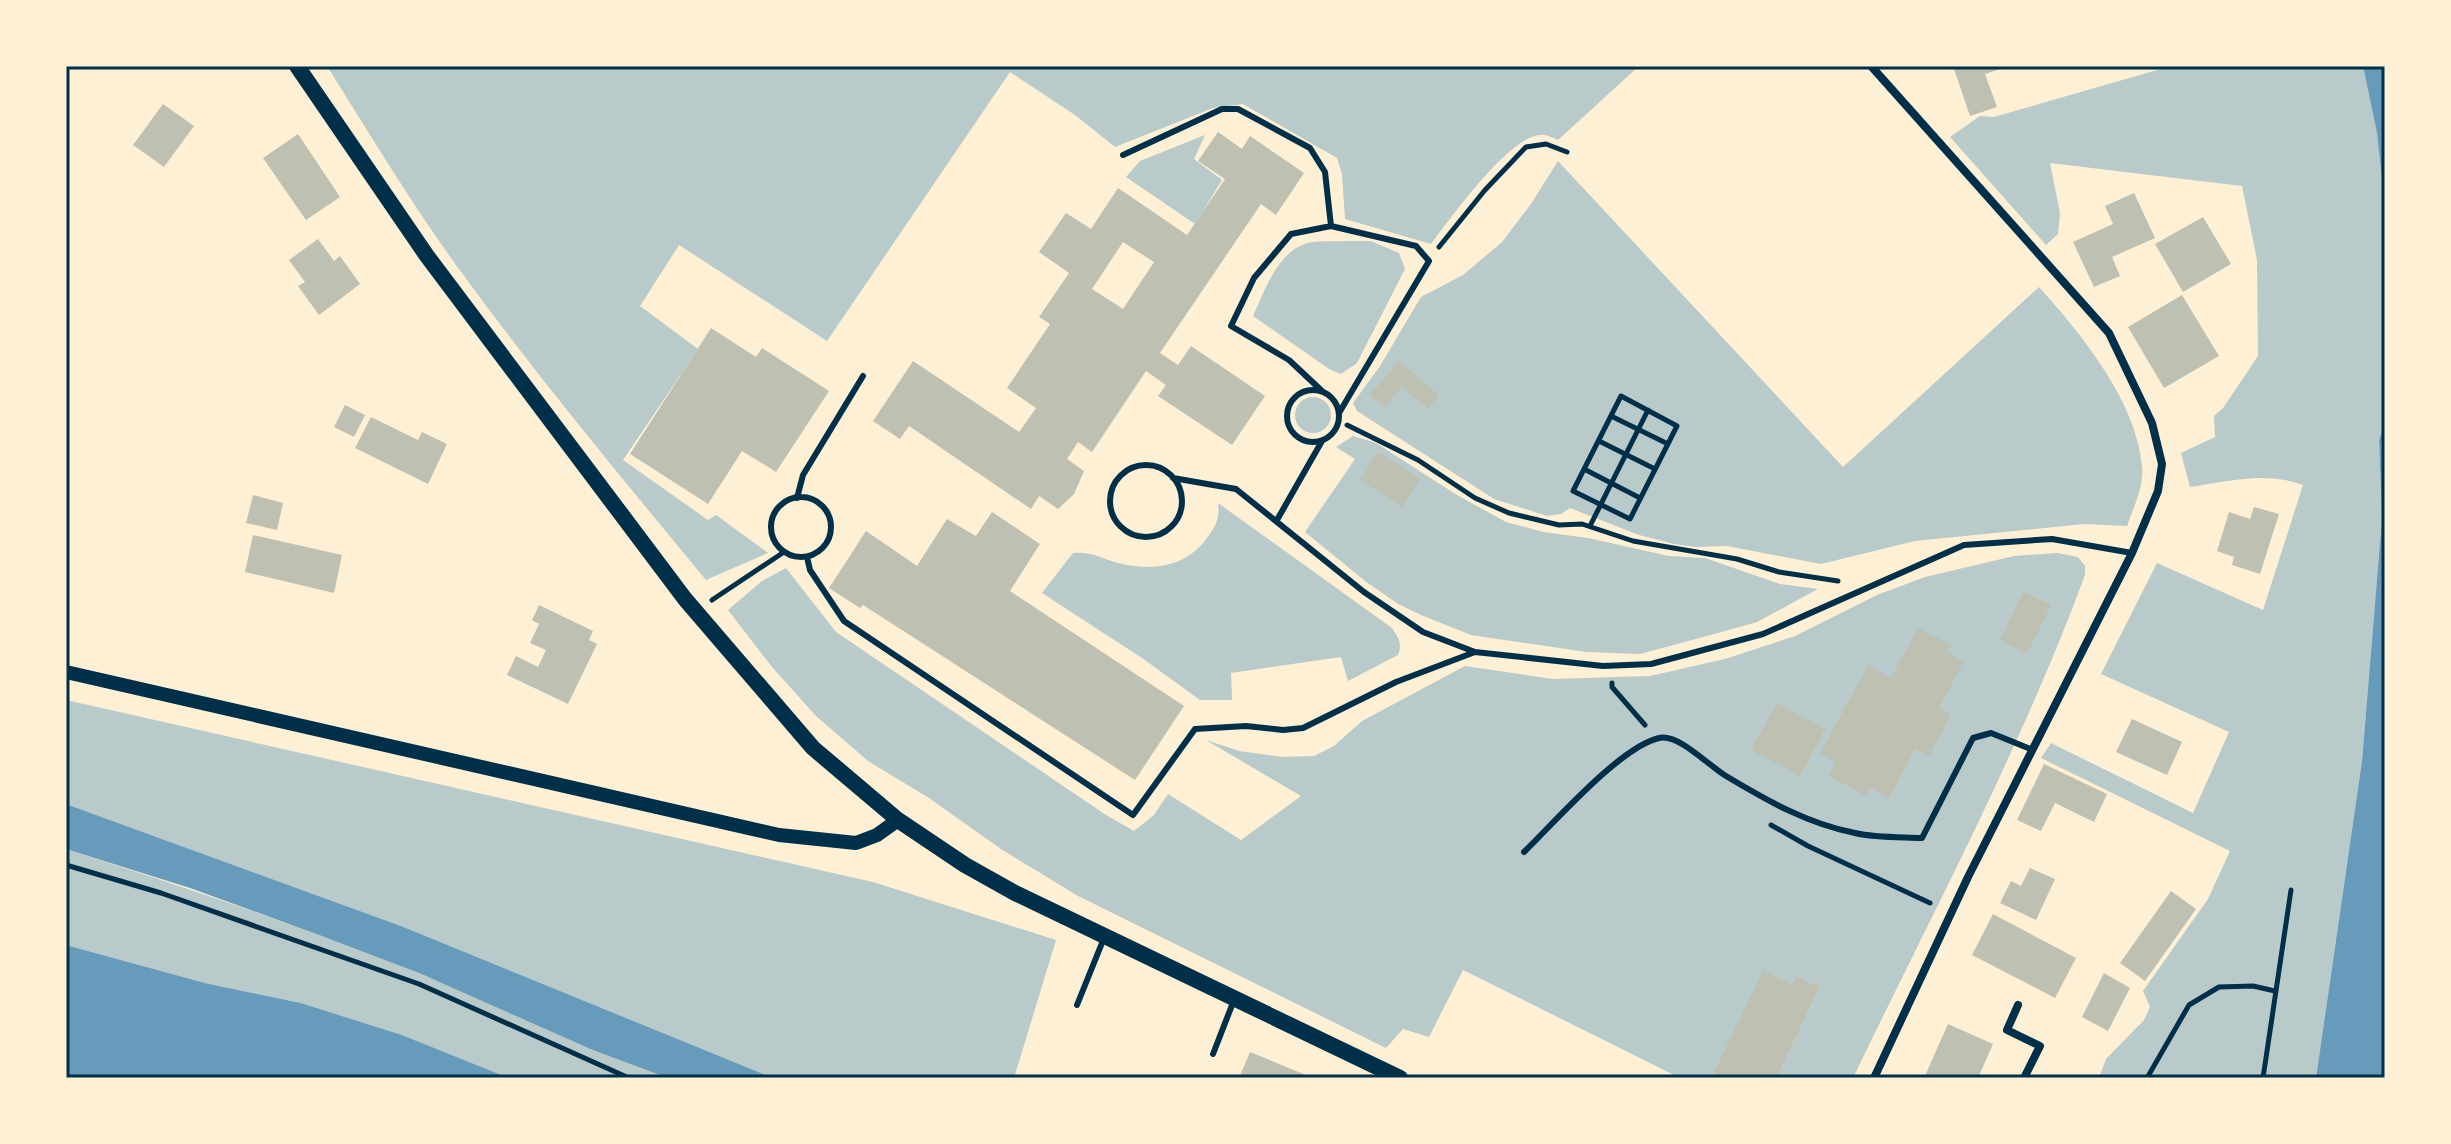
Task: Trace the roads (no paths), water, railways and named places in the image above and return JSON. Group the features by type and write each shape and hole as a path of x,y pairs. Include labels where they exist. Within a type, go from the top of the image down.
{"main road":[{"path":"297,66 427,256 695,612 813,748 898,820 965,865 1015,893 1400,1078"}],"street":[{"path":"1871,66 2109,333 2152,423 2162,464 2158,491 2132,553 1968,877 1874,1078"},
{"path":"66,672 779,835 856,843 877,835 898,820"},
{"path":"2018,1005 2007,1030 2040,1046 2024,1078"}],"lane":[{"path":"1123,155 1222,109 1238,109 1310,148 1325,172 1331,226"},
{"path":"1277,520 1322,441 1331,435 1429,261 1416,246 1331,226 1291,234 1254,278 1231,326 1289,360 1335,401 1339,417"},
{"path":"797,498 803,475 863,376"},
{"path":"1321,390 1302,391 1291,400 1286,412 1290,430 1307,442 1322,441"},
{"path":"1173,478 1182,499 1181,510 1169,529 1148,537 1136,536 1118,524 1111,513 1112,489 1118,478 1128,470 1152,466 1173,478 1236,489 1364,592 1423,632 1475,652 1603,666 1651,664 1763,634 1964,545 2052,539 2132,553"},
{"path":"797,498 815,501 824,508 830,518 831,530 821,551 799,558 778,547 771,525 774,513 781,504 797,498"},
{"path":"807,557 810,570 844,621 1133,815 1195,729 1246,726 1283,730 1303,728 1396,682 1475,652"},
{"path":"1524,852 1627,752 1656,738 1666,736 1677,740 1718,771 1789,812 1855,834 1922,838 1973,738 1991,733 2033,750"},
{"path":"1077,1005 1104,936"},
{"path":"1213,1054 1234,1000"}],"water":[{"path":"2363,66 2385,66 2385,209 2377,133"},
{"path":"2385,423 2385,1078 2316,1078 2362,761 2382,518 2379,440"},
{"path":"66,804 401,926 773,1078 668,1078 593,1050 419,973 190,888 66,849"},
{"path":"66,945 205,983 301,1003 402,1035 509,1078 66,1078"}]}
